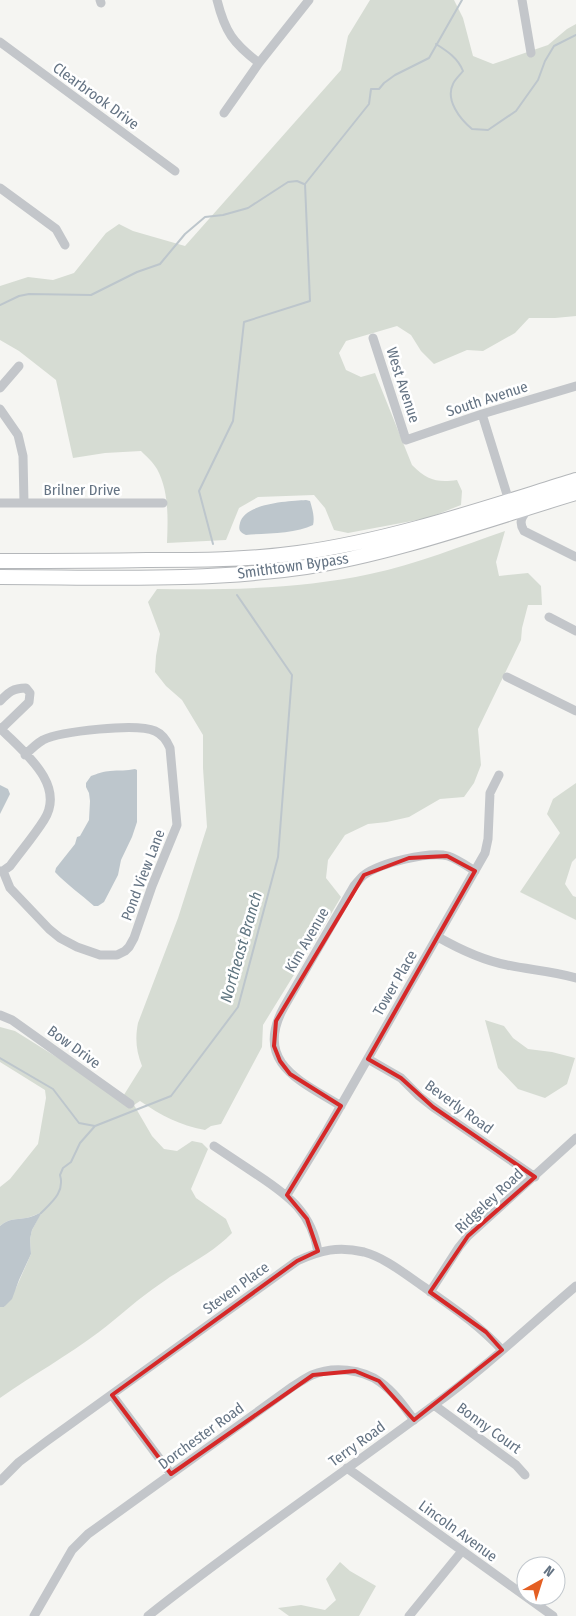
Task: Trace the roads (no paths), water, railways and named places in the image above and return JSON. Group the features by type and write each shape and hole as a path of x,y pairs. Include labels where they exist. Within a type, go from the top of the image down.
{"highway":[{"name":"Smithtown Bypass","path":"0,561 212,560 288,554 379,538 576,480"},
{"name":"Smithtown Bypass","path":"0,577 237,574 306,567 387,550 576,493"}],"street":[{"path":"217,0 222,22 233,40 259,63"},
{"path":"224,113 259,63 309,0"},
{"path":"522,0 530,53"},
{"name":"Clearbrook Drive","path":"0,42 175,171"},
{"path":"1,190 56,229 65,245"},
{"name":"West Avenue","path":"373,338 406,440"},
{"path":"0,388 19,366"},
{"name":"South Avenue","path":"406,440 482,414 576,386"},
{"path":"0,409 18,434 23,456 24,503"},
{"path":"482,414 509,500"},
{"name":"Brilner Drive","path":"0,503 163,504"},
{"path":"530,507 521,519 523,530 576,557"},
{"path":"549,616 576,631"},
{"path":"507,677 576,710"},
{"path":"0,701 11,690 16,688 26,688 30,693 29,702 0,728 46,779 50,788 49,808 45,818 10,866 2,871"},
{"name":"Pond View Lane","path":"2,871 10,888 60,938 100,955 117,955 130,947 177,825 170,748 167,741 156,731 149,729 107,728 86,730 44,740 25,755"},
{"name":"Tower Place","path":"287,1195 341,1106 476,871 485,853 488,839 490,793 499,776"},
{"name":"Kim Avenue","path":"341,1106 290,1074 280,1061 274,1046 274,1032 276,1021 284,1007 354,886 364,875 376,868 409,858 432,854 447,856 476,871"},
{"path":"438,937 479,958 505,965 576,978"},
{"name":"Bow Drive","path":"0,1015 12,1020 130,1104"},
{"name":"Beverly Road","path":"368,1058 401,1078 433,1107 535,1177"},
{"name":"Ridgeley Road","path":"430,1292 468,1236 576,1138"},
{"path":"214,1146 287,1195 307,1219 318,1252"},
{"name":"Steven Place","path":"0,1480 47,1440 297,1261 318,1252 347,1250 366,1253 384,1260 486,1332 502,1350"},
{"name":"Terry Road","path":"148,1616 210,1568 434,1406 576,1286"},
{"name":"Dorchester Road","path":"34,1616 72,1550 88,1534 292,1387 313,1375 334,1370 355,1371 379,1381 400,1400 414,1420"},
{"path":"112,1395 171,1474"},
{"name":"Bonny Court","path":"434,1406 516,1465 525,1475"},
{"name":"Lincoln Avenue","path":"347,1468 553,1616"},
{"path":"409,1616 462,1551"}],"waterway":[{"name":"Northeast Branch","path":"213,544 199,491 233,421 244,322 310,301 305,184 369,104 371,89 379,89 395,75 429,58 462,0"},
{"path":"436,44 448,52 461,66 463,71 454,82 451,90 452,103 455,109 472,129 488,130 516,111 538,80 545,61 554,46 576,35"},
{"path":"0,305 19,296 29,294 91,295 137,272 160,264 185,234 205,217 223,215 248,208 288,182 297,181 304,184"},
{"name":"Northeast Branch","path":"41,1213 59,1192 61,1187 60,1175 63,1168 71,1162 80,1143 95,1126 171,1096 238,1007 278,857 292,675 237,595"},
{"path":"0,1058 53,1089 79,1123 95,1126"}]}
